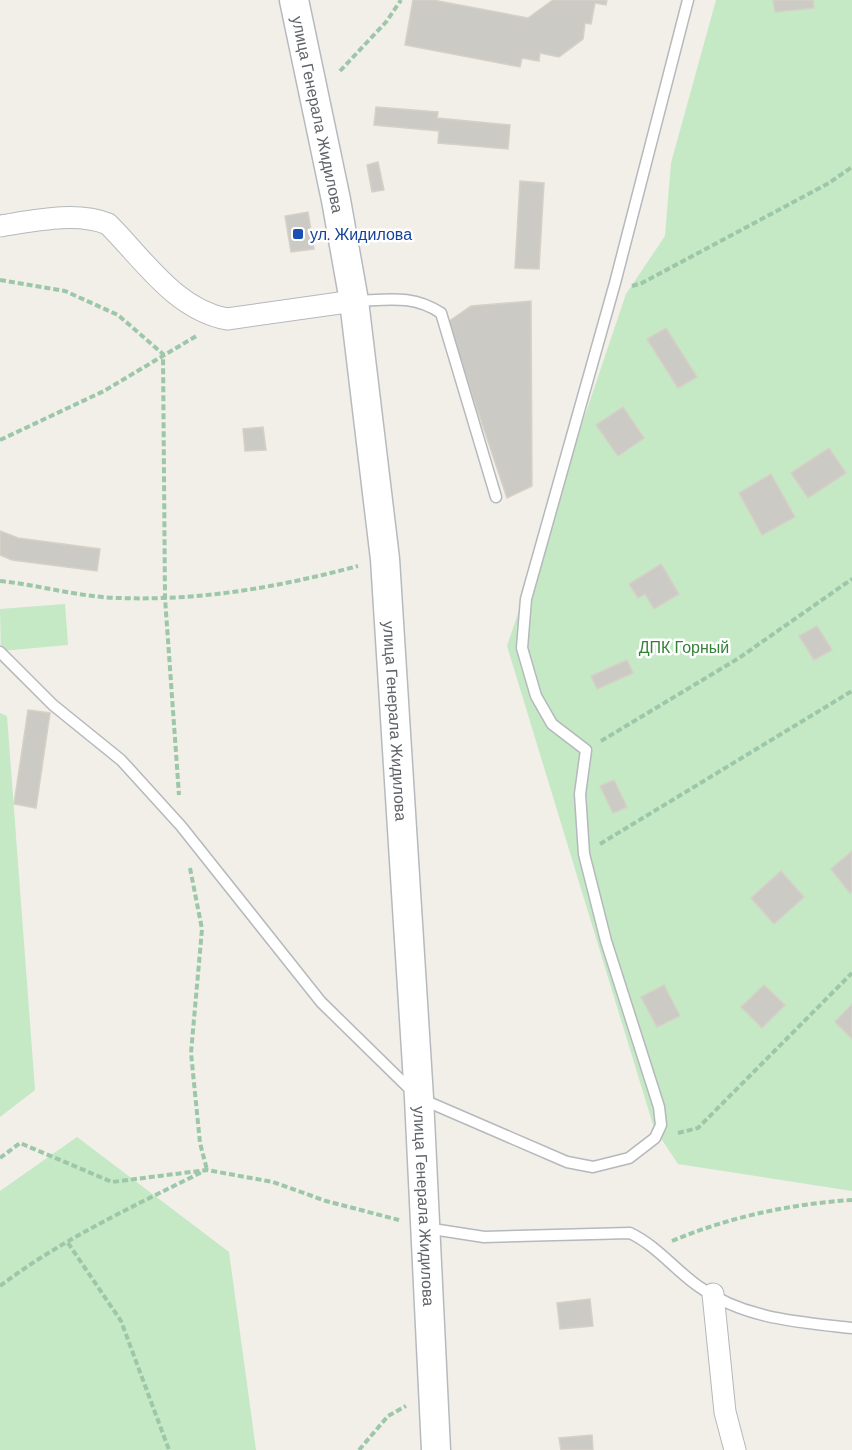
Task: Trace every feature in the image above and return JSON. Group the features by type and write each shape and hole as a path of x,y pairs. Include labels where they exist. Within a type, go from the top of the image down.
{"main road":[{"name":"улица Генерала Жидилова","path":"294,0 336,200 354,301 385,559 419,1098 436,1450"}],"street":[{"path":"0,226 42,219 97,220 108,224 170,290 190,306 207,315 227,319 354,301"},
{"path":"713,1294 725,1412 735,1450"}],"lane":[{"path":"0,652 53,705 121,760 181,826 321,1002 419,1098 567,1162 593,1167 629,1158 655,1138 661,1125 659,1107 606,941 583,845 580,794 586,750 552,724 536,696 522,648 526,598 615,283 688,0"},
{"path":"354,301 403,299 423,302 441,313 496,497"},
{"path":"426,1228 484,1237 630,1233 655,1248 699,1287 745,1312 788,1321 852,1328"}],"path":[{"path":"340,71 386,22 401,0"},
{"path":"615,283 634,286 642,283 829,183 852,167"},
{"path":"0,280 65,291 118,315 164,354 165,598 181,826 202,929 191,1053 200,1143 207,1170"},
{"path":"0,440 104,391 227,319"},
{"path":"0,581 116,598 210,597 298,582 385,559"},
{"path":"586,750 739,658 852,579"},
{"path":"608,840 852,691"},
{"path":"655,1138 698,1128 852,973"},
{"path":"0,1158 21,1143 111,1182 207,1170 273,1182 326,1201 426,1228"},
{"path":"0,1286 113,1216 207,1170"},
{"path":"655,1248 710,1225 808,1203 852,1200"},
{"path":"68,1243 121,1321 170,1450"},
{"path":"359,1450 388,1416 432,1391"}],"green space":[{"name":"ДПК Горный","path":"716,0 852,0 852,1191 678,1164 654,1128 507,646 626,294 665,236 671,163"},
{"path":"65,604 68,645 1,651 0,609"},
{"path":"0,713 7,716 35,1090 0,1117"},
{"path":"77,1137 229,1252 256,1450 0,1450 0,1191"}],"building":[{"path":"413,0 433,0 528,18 553,0 607,0 606,5 595,3 591,24 585,23 583,39 559,57 540,53 539,61 522,58 520,67 405,45"},
{"path":"773,0 813,0 814,8 775,12"},
{"path":"376,107 438,112 437,118 510,125 508,149 438,143 439,131 374,125"},
{"path":"378,162 384,190 372,192 367,165"},
{"path":"520,181 544,183 539,269 515,268"},
{"path":"308,212 314,249 291,252 285,216"},
{"path":"531,301 532,486 507,498 448,322 471,306"},
{"path":"666,328 697,377 678,388 647,339"},
{"path":"623,407 644,438 618,456 596,425"},
{"path":"263,427 266,450 245,451 243,429"},
{"path":"829,448 846,473 808,498 791,473"},
{"path":"771,474 795,517 762,535 739,493"},
{"path":"0,531 18,538 100,549 97,571 12,560 0,555"},
{"path":"661,564 679,594 654,609 645,594 638,598 629,584"},
{"path":"817,626 832,650 814,660 799,636"},
{"path":"627,660 633,673 597,689 591,676"},
{"path":"28,710 50,713 36,808 14,804"},
{"path":"614,780 627,807 613,813 600,786"},
{"path":"852,851 852,891 850,893 831,869"},
{"path":"781,871 804,897 774,924 751,898"},
{"path":"664,985 680,1016 657,1027 641,997"},
{"path":"764,985 785,1005 762,1028 741,1007"},
{"path":"852,1004 852,1039 835,1022"},
{"path":"590,1299 593,1326 560,1329 557,1303"},
{"path":"592,1435 593,1450 561,1450 559,1438"}],"place":[{"name":"ул. Жидилова","path":"298,234"}]}
